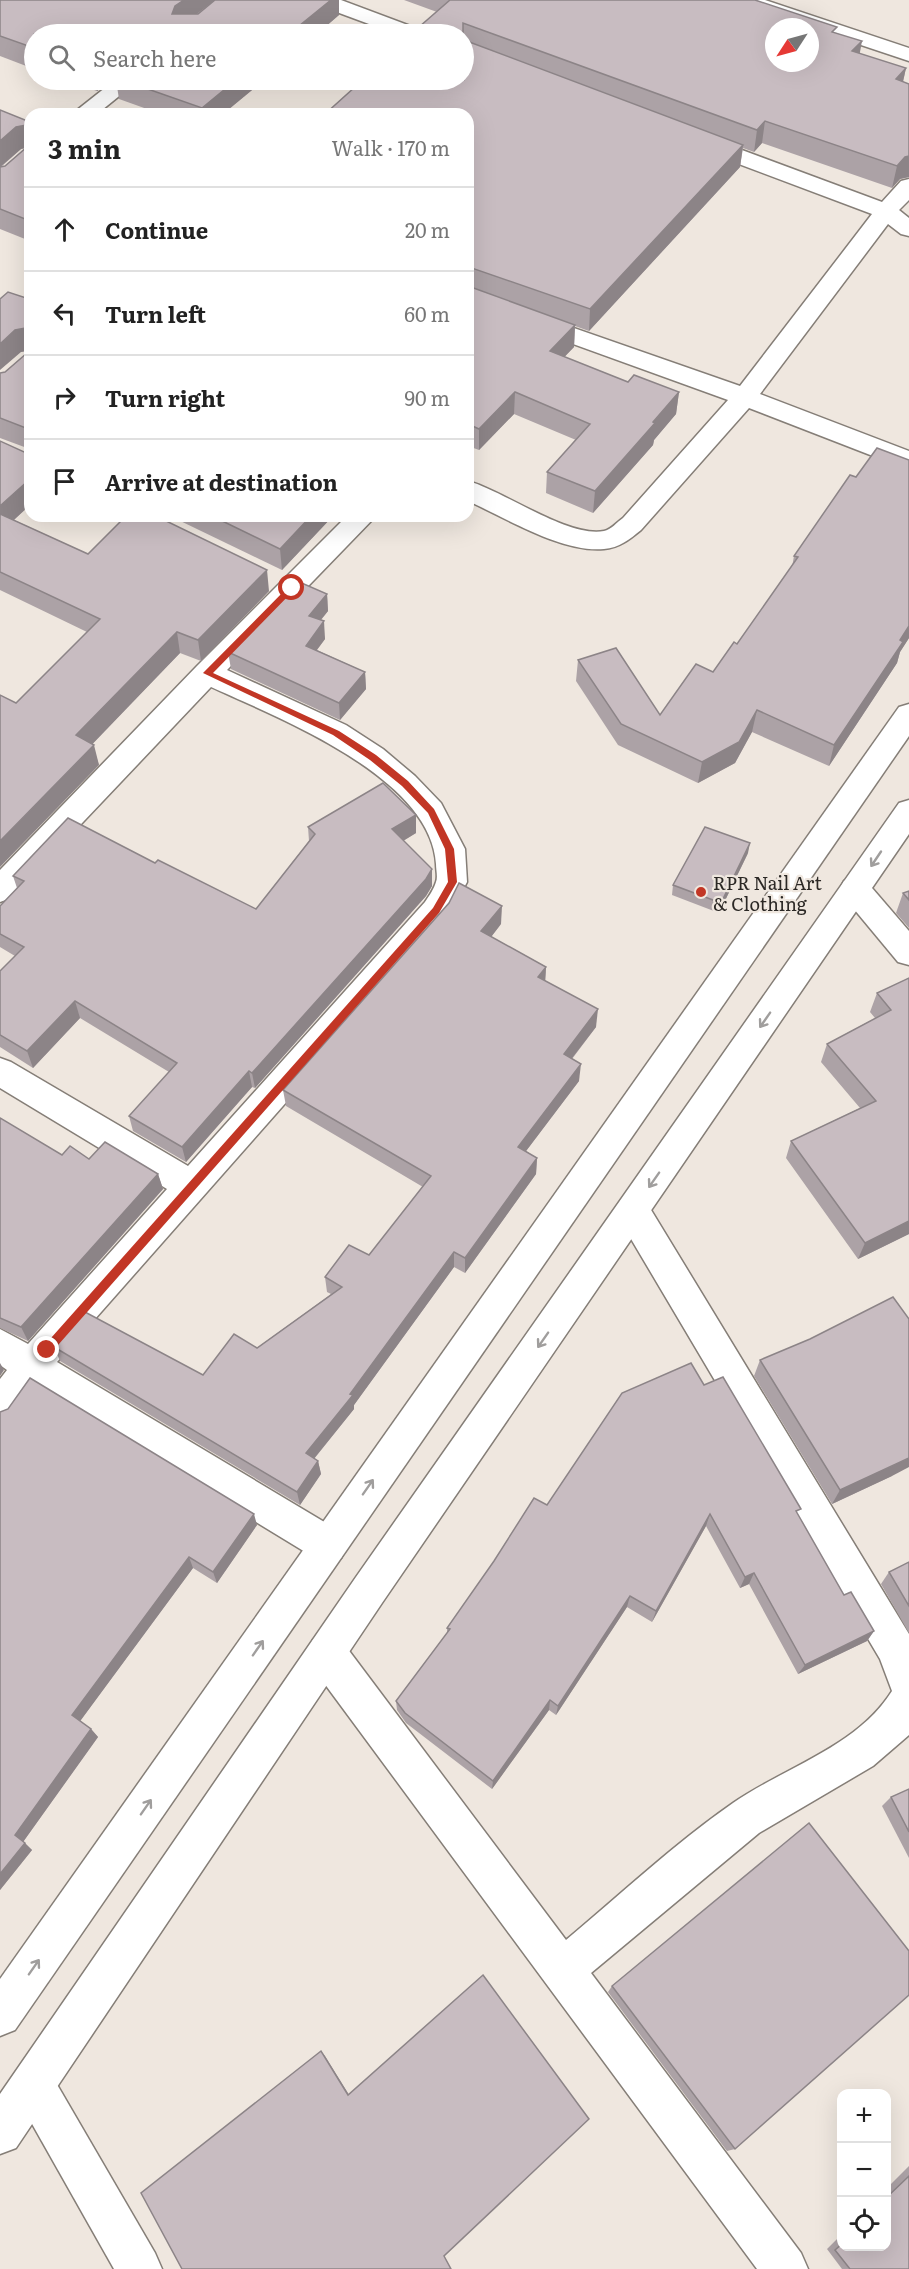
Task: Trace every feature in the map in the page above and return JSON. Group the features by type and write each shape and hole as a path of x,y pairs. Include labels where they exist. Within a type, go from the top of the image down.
{"street":[{"path":"322,0 387,24"},
{"path":"759,2 909,55"},
{"path":"91,108 115,90"},
{"path":"675,132 886,211 909,229"},
{"path":"474,493 579,538 603,541 615,538 632,524 745,398 886,211 909,186"},
{"path":"474,300 745,398 909,462"},
{"path":"0,890 207,673 281,583 356,522"},
{"path":"0,1408 31,1366 436,911 453,882 450,849 431,811 405,784 373,758 336,733 207,673"},
{"path":"0,2015 909,714"},
{"path":"0,2132 909,811"},
{"path":"855,889 909,953"},
{"path":"0,1072 192,1186"},
{"path":"633,1211 896,1649 909,1685"},
{"path":"0,1345 328,1545"},
{"path":"327,1654 785,2269"},
{"path":"562,1971 746,1818 859,1751 892,1725 909,1700"},
{"path":"33,2084 139,2269"}],"building":[{"path":"0,0 184,0 175,6 172,14 198,14 215,0 331,0 301,24 24,24 24,44 0,36"},
{"path":"450,0 755,0 810,18 765,18 765,72 819,72 819,21 837,27 832,32 862,41 852,51 906,68 896,79 909,84 909,156 897,166 765,121 757,130 474,27 474,24 422,24"},
{"path":"474,44 743,145 590,309 474,269 474,108 332,108 352,90 474,90"},
{"path":"151,90 224,90 202,108"},
{"path":"0,110 24,120 24,126 16,127 0,141"},
{"path":"24,150 24,219 0,209 0,167 5,166"},
{"path":"474,288 575,325 550,351 628,382 634,375 679,392 595,491 547,472 590,424 515,392 479,429 474,427"},
{"path":"8,292 24,297 24,328 15,330 0,344 0,299"},
{"path":"24,356 24,427 0,418 0,373 5,372"},
{"path":"0,441 24,452 24,484 0,506"},
{"path":"877,448 909,460 909,626 900,640 903,642 834,745 757,710 739,742 702,762 621,724 578,660 616,648 660,715 696,664 713,672 734,642 737,644 798,557 794,556 850,475 856,477"},
{"path":"0,514 88,554 120,522 168,522 267,570 198,640 177,632 76,735 94,745 0,841 0,695 16,703 100,619 0,572"},
{"path":"224,522 305,522 280,549"},
{"path":"297,581 327,594 309,616 324,621 306,646 365,672 339,703 228,652"},
{"path":"383,783 416,815 392,829 432,869 426,879 252,1073 249,1071 182,1147 129,1116 177,1063 75,1001 27,1051 0,1035 0,971 24,947 0,934 0,906 24,881 13,876 68,818 155,863 158,860 256,909 315,834 308,827"},
{"path":"705,827 750,843 721,903 673,885"},
{"path":"459,883 502,906 481,931 546,967 538,977 598,1009 564,1054 581,1064 518,1147 537,1158 465,1258 454,1252 350,1394 353,1395 306,1453 318,1461 297,1492 54,1347 85,1312 203,1375 234,1334 257,1348 342,1287 325,1277 349,1245 369,1255 431,1176 283,1090 449,903"},
{"path":"909,891 909,900 903,893"},
{"path":"909,978 909,1221 865,1243 791,1141 876,1101 827,1044 891,1010 877,993"},
{"path":"0,1118 62,1155 70,1146 89,1159 105,1142 158,1174 21,1327 0,1318"},
{"path":"893,1297 909,1319 909,1458 840,1490 760,1360 810,1339"},
{"path":"691,1363 704,1385 723,1377 801,1509 796,1511 844,1595 851,1592 874,1631 805,1665 754,1573 745,1577 710,1514 656,1611 630,1596 558,1706 550,1700 493,1781 405,1713 396,1701 450,1629 447,1628 534,1498 547,1505 622,1393"},
{"path":"30,1378 254,1514 213,1572 189,1557 72,1715 91,1729 15,1835 25,1843 0,1874 0,1412 8,1409"},
{"path":"909,1562 909,1606 889,1572"},
{"path":"909,1789 909,1832 891,1797"},
{"path":"809,1823 909,1951 909,1995 735,2149 612,1986"},
{"path":"483,1975 589,2119 444,2256 451,2269 182,2269 141,2193 321,2051 348,2095"},
{"path":"909,2176 909,2269 850,2269 835,2250 837,2248 837,2251 891,2251 891,2193"}],"place":[{"name":"RPR Nail Art & Clothing","path":"701,892"}],"route":[{"path":"47,1350 436,911 453,882 450,849 431,811 405,784 373,758 336,733 207,673 292,588"}]}
